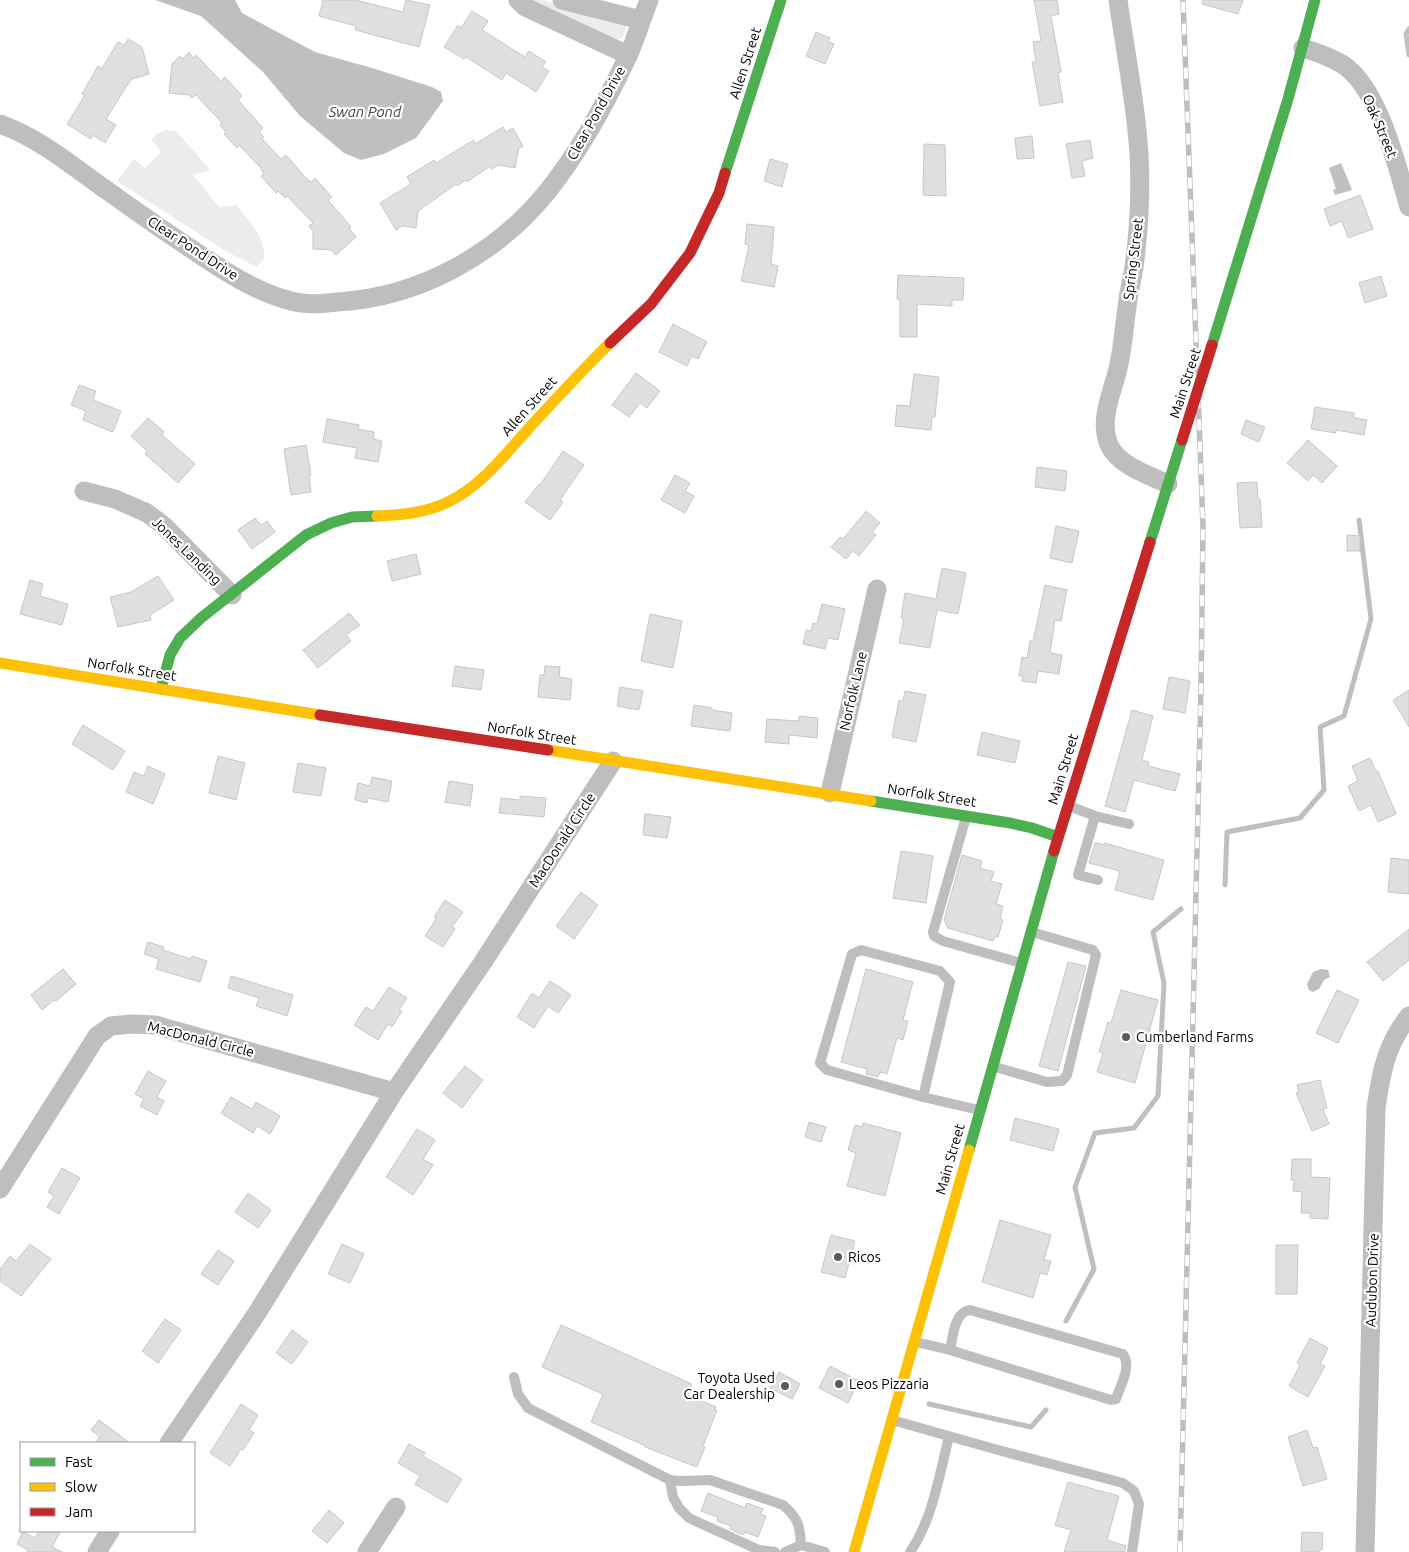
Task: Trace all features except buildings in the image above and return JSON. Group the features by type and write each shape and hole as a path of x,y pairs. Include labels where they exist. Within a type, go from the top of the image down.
{"main road":[{"name":"Allen Street","path":"161,689 170,655 180,638 201,618 306,535 331,522 352,517 401,515 422,511 448,502 485,477 581,371 651,304 690,253 719,193 781,0"},
{"name":"Main Street","path":"854,1552 1058,837 1212,345 1316,0"},
{"name":"Norfolk Street","path":"0,663 966,816 1032,828 1058,837"}],"street":[{"path":"518,0 525,7 628,55"},
{"path":"562,0 641,20"},
{"name":"Clear Pond Drive","path":"0,124 16,130 51,150 226,271 262,290 291,301 322,304 377,298 407,290 442,276 470,260 498,240 546,193 593,125 628,55 649,0"},
{"name":"Spring Street","path":"1118,0 1138,144 1139,204 1134,266 1119,365 1106,413 1106,431 1110,446 1118,458 1168,484"},
{"name":"Oak Street","path":"1303,48 1342,64 1352,72 1374,104 1384,128 1409,207"},
{"name":"Jones Landing","path":"84,491 115,499 147,513 163,525 232,595"},
{"name":"Norfolk Lane","path":"830,794 877,589"},
{"name":"MacDonald Circle","path":"170,1442 257,1313 394,1092 483,962 613,761"},
{"name":"Audubon Drive","path":"1365,1552 1376,1108 1382,1067 1397,1031 1409,1016"},
{"name":"MacDonald Circle","path":"0,1189 97,1036 111,1026 132,1024 155,1025 394,1092"},
{"path":"367,1552 396,1507"},
{"path":"97,1552 109,1532"}],"lane":[{"path":"1068,806 1095,816 1129,824"},
{"path":"966,816 933,932 934,936 943,941 1023,963"},
{"path":"1095,816 1078,875 1098,880"},
{"path":"993,1066 1047,1082 1062,1081 1067,1075 1096,955 1093,950 1031,932"},
{"path":"922,1097 950,982 940,971 862,950 852,954 820,1063 827,1070 922,1097 980,1110"},
{"path":"913,1341 950,1350 1111,1400 1116,1399 1127,1366 1123,1354 970,1310 964,1311 959,1316 950,1350"},
{"path":"514,1377 518,1394 528,1408 670,1480 710,1480 783,1505 792,1513 800,1527 801,1544"},
{"path":"891,1419 949,1437 1123,1483 1134,1491 1139,1504 1132,1552"},
{"path":"910,1552 918,1540 931,1506 949,1437"},
{"path":"670,1480 673,1497 679,1508 689,1518 759,1550 776,1552"},
{"path":"785,1552 801,1544 825,1552"}],"shaded area":[{"path":"529,0 542,0 618,18 624,23 626,30 622,38 614,41"},
{"path":"166,130 176,131 210,170 193,175 219,207 236,205 256,230 264,251 264,259 257,267 227,252 117,181 134,159 145,168 161,152 151,139 158,133"}],"water":[{"name":"Swan Pond","path":"155,0 235,0 242,13 315,52 432,87 441,92 443,101 416,138 384,154 361,160 344,153 300,116 263,72 201,16"},
{"path":"1341,163 1352,190 1335,195 1333,190 1336,189 1329,168"},
{"path":"1321,969 1328,970 1330,977 1324,980 1319,989 1313,992 1309,990 1307,984 1313,972"}],"waterway":[{"path":"1409,29 1406,34 1409,55"},
{"path":"1225,885 1227,832 1300,818 1324,790 1320,727 1344,716 1371,619 1359,520"},
{"path":"1066,1321 1094,1269 1075,1187 1095,1133 1134,1128 1158,1096 1164,983 1153,932 1181,909"},
{"path":"929,1404 1031,1427 1046,1410"}],"railway":[{"path":"1180,1552 1201,687 1203,526 1183,0"}],"traffic: fast":[{"path":"725,173 781,0"},
{"path":"1212,345 1288,99 1315,0"},
{"path":"1150,542 1182,440"},
{"path":"161,689 170,655 180,638 201,618 306,535 331,523 352,517 377,516"},
{"path":"871,801 1010,823 1058,837"},
{"path":"969,1150 1054,851"}],"traffic: slow":[{"path":"377,516 404,514 440,506 460,495 482,479 610,343"},
{"path":"0,663 320,715"},
{"path":"548,750 871,801"},
{"path":"854,1552 969,1150"}],"traffic: jam":[{"path":"610,343 651,304 690,253 719,193 725,173"},
{"path":"1182,440 1212,345"},
{"path":"1054,851 1150,542"},
{"path":"320,715 548,750"}],"place":[{"name":"Cumberland Farms","path":"1126,1037"},
{"name":"Ricos","path":"838,1257"},
{"name":"Leos Pizzaria","path":"839,1384"},
{"name":"Toyota Used Car Dealership","path":"785,1386"}]}
